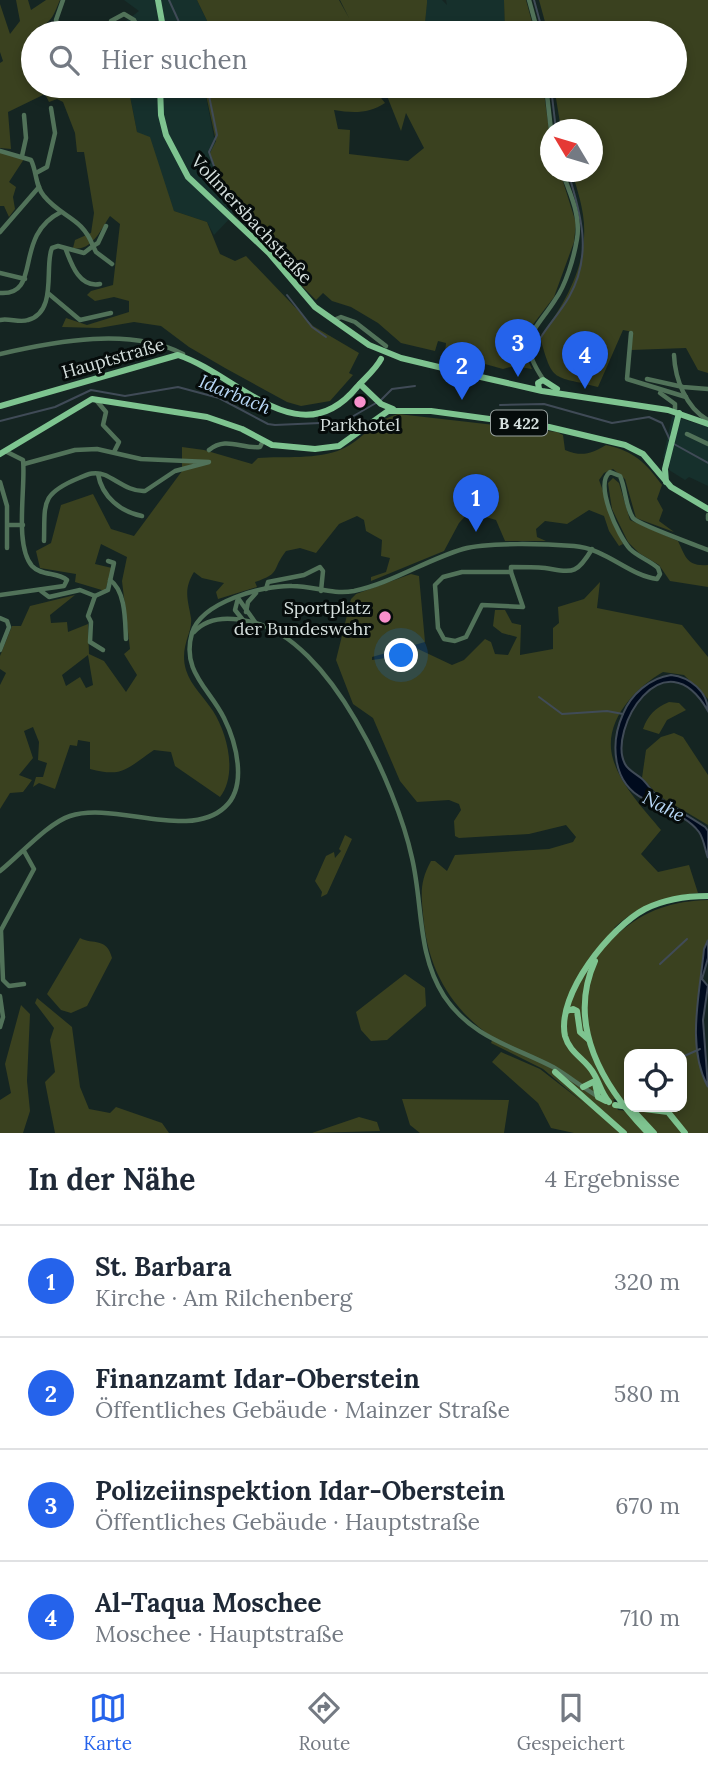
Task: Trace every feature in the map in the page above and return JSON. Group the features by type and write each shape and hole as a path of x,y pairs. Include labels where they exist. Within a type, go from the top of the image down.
{"main road":[{"path":"158,0 162,21"},
{"name":"Vollmersbachstraße","path":"160,98 166,135 188,177 263,247 315,307 385,355"},
{"name":"Hauptstraße","path":"0,406 175,355 299,417 334,409 385,355 525,387 543,385 560,391 677,412 708,421"},
{"path":"3,453 91,395 85,380"},
{"path":"360,384 380,403"},
{"name":"B 422","path":"91,395 215,419 263,441 289,448 335,447 377,416 395,409"},
{"name":"B 422","path":"377,416 380,403 395,409 530,424 613,442 639,452 666,482 708,509"},
{"path":"666,482 665,469 677,412"},
{"path":"657,471 667,459"},
{"path":"657,471 665,469"},
{"path":"612,1104 568,1043 565,1030 567,1011 585,971 616,931 632,917 656,905 708,896"},
{"path":"588,1040 586,991 593,967 605,944"},
{"path":"567,1011 577,1011 580,1032 588,1040 612,1091 648,1133"},
{"path":"555,1072 624,1133"},
{"path":"583,1087 595,1079"},
{"path":"595,1079 598,1097 612,1104 624,1106"},
{"path":"612,1091 624,1101"},
{"path":"636,1112 654,1133"},
{"path":"664,1112 676,1119 685,1133"},
{"path":"676,1119 679,1133"}],"street":[{"path":"56,21 64,0"},
{"path":"529,0 535,21"},
{"path":"111,21 124,14 135,21"},
{"path":"548,98 550,119"},
{"path":"36,173 47,167 55,136 51,108"},
{"path":"22,156 26,138 24,115"},
{"path":"0,150 31,160 38,187 61,212 86,229 96,252 112,264"},
{"path":"543,385 528,349 529,336 558,296 578,237 574,208 565,182"},
{"path":"0,232 38,187"},
{"path":"0,293 18,291 25,279 34,236 44,223 61,212"},
{"path":"0,320 29,320 49,294 51,250 56,246 84,253 98,243 106,226"},
{"path":"66,249 84,281 100,284"},
{"path":"0,273 25,279"},
{"path":"49,294 80,320 111,313"},
{"name":"Vollmersbachstraße","path":"332,321 341,317 355,322 385,355"},
{"path":"631,333 627,379 655,390 686,397"},
{"path":"0,354 47,343 97,339 154,341 191,358 195,363"},
{"path":"674,355 675,369 693,411 708,421"},
{"path":"647,379 708,389"},
{"path":"655,390 673,401 677,412"},
{"path":"91,395 106,412 103,425 119,442 114,452"},
{"path":"687,434 708,444"},
{"path":"209,450 226,442 251,448 260,447 263,441"},
{"path":"23,464 75,450 114,452 175,463 209,462 174,471 145,491 133,490 98,473 52,490 45,503 44,541"},
{"path":"0,595 64,586 67,580 32,566 24,544 23,464 21,458 3,453"},
{"path":"0,872 70,816 93,814 195,821 214,815 229,803 238,780 234,752 223,716 194,675 189,653 191,636 206,611 266,589 292,586 343,593 363,589 466,549 560,546 592,549 657,579 659,569 626,545 612,514 602,485 610,472 620,476 631,515 639,524 674,534 708,550"},
{"path":"98,473 112,502 124,511 142,516"},
{"path":"0,482 3,486 8,525 7,548"},
{"path":"8,525 23,525"},
{"path":"511,572 462,572 438,580 434,588 439,635 446,640 458,641 466,637 482,605 523,607 510,567 570,572 580,566 592,549"},
{"path":"103,650 90,642 91,622 88,617 95,596 107,590 114,563 108,561"},
{"path":"266,589 270,582 304,575 320,566 323,571 321,591"},
{"path":"110,580 119,590 125,617 126,639"},
{"path":"41,591 49,597 80,590 95,596"},
{"path":"246,613 248,602 257,592"},
{"path":"238,598 246,613 255,622"},
{"path":"238,598 235,611 244,620"},
{"path":"0,618 9,627 0,650"},
{"path":"191,636 211,620 244,620 281,634 308,655 377,758 397,803 410,847 427,959 447,1000 483,1035 543,1062 598,1097"},
{"path":"24,851 34,869 1,931 0,951 3,979 9,985 24,984"},
{"path":"0,996 3,1017 0,1027"},
{"path":"543,1062 555,1072"}],"shaded area":[{"path":"124,0 197,0 207,21 126,21 139,11"},
{"path":"427,0 442,0 447,5 446,0 504,0 505,21 425,21"},
{"path":"130,98 206,98 226,200 235,213 214,235 207,222 174,211 164,184 137,132"},
{"path":"672,416 708,427 708,486 689,477 685,480 669,470 670,460 663,458"}],"green space":[{"path":"16,0 28,0 31,10 46,0 60,0 49,21 21,21 21,98 37,98 8,112 11,149 0,148 0,63 3,61 0,52 0,4 10,34 20,21"},
{"path":"197,0 339,0 349,18 340,0 427,0 425,21 207,21"},
{"path":"504,0 526,0 532,21 505,21"},
{"path":"539,0 708,0 708,373 698,370 686,348 631,350 633,332 623,330 598,387 563,378 552,370 548,363 540,337 567,295 583,248 583,215 575,182 603,182 603,119 559,119 556,98 687,98 687,21 545,21"},
{"path":"47,98 130,98 137,132 150,137 174,211 207,222 220,254 235,261 246,256 313,326 359,353 349,373 353,375 330,401 301,406 287,402 189,347 161,326 134,322 99,328 62,327 66,318 87,325 129,312 129,301 114,297 95,301 87,295 91,291 113,285 120,224 110,216 91,243 86,247 73,248 75,240 91,233 94,213 84,152 77,152 75,133 63,102 57,99 49,102"},
{"path":"207,98 381,98 385,103 373,109 360,112 334,110 338,129 350,130 349,154 408,161 424,148 406,113 401,131 388,98 545,98 548,119 540,119 540,182 563,182 576,223 574,242 554,297 528,331 525,340 525,354 532,369 514,366 503,369 445,353 446,343 438,341 435,351 401,343 378,323 351,307 332,301 323,293 316,300 302,286 306,281 300,274 295,278 285,266 294,255 240,207 235,213 226,200 210,153 216,141"},
{"path":"0,152 24,159 9,182 16,187 13,197 15,209 9,217 4,206 0,206"},
{"path":"398,414 557,432 563,435 565,450 581,454 606,445 632,454 645,464 662,485 657,499 663,510 659,521 674,532 636,518 625,479 613,469 604,473 599,480 623,544 619,546 609,531 604,516 589,510 567,524 545,521 536,529 537,537 546,541 505,541 496,520 469,512 459,523 444,551 371,581 371,577 386,572 390,558 381,556 382,540 366,531 364,520 357,516 339,524 316,553 300,548 286,551 273,573 255,582 257,587 218,599 216,592 224,583 202,578 194,572 187,590 191,624 184,661 188,676 223,730 229,765 225,788 220,797 175,766 171,752 154,750 125,770 101,772 90,769 90,742 78,740 77,746 70,745 55,789 39,783 33,787 36,777 43,777 47,763 38,760 39,742 33,727 24,731 33,758 19,775 32,780 23,792 10,793 0,809 0,685 6,673 0,669 0,656 12,626 21,626 30,606 75,595 50,615 51,623 67,622 68,632 88,624 89,654 104,661 126,692 137,675 124,654 130,649 122,581 127,557 101,544 95,564 112,568 105,591 75,582 76,574 40,568 36,551 51,543 61,505 93,494 111,529 134,536 182,471 182,447 204,450 252,464 258,458 322,455 342,449 389,417","holes":["88,655 93,685 86,688 80,677 66,686 62,675"]},
{"path":"613,478 619,483 630,520 678,541 691,562 708,565 708,587 670,581 659,565 639,553 628,542 612,509 608,483"},
{"path":"411,574 419,576 425,642 372,657 372,660 400,656 399,652 416,648 452,665 464,660 485,639 491,642 495,654 508,655 517,637 502,633 493,626 495,610 505,610 512,623 521,625 520,655 553,649 553,628 559,623 558,607 584,599 600,582 597,608 682,625 708,657 708,699 684,675 663,672 642,687 623,708 612,732 611,745 621,779 661,830 641,854 658,872 689,865 698,893 653,903 614,928 619,933 639,918 660,908 683,902 708,900 708,940 704,949 697,1030 698,1058 708,1087 708,1133 574,1133 551,1128 538,1103 492,1062 501,1052 540,1069 585,1104 543,1069 491,1043 493,1038 464,1013 453,999 435,968 429,951 422,907 425,875 431,861 435,861 447,871 455,855 549,849 573,842 576,837 566,825 529,834 459,838 455,836 454,821 461,810 459,804 449,800 417,802 400,781 373,718 353,704 336,660 351,599 356,594"},
{"path":"669,702 679,703 686,710 667,720 659,734 643,729 653,712"},
{"path":"674,733 683,737 708,775 708,825 659,796 642,778 646,750 661,737"},
{"path":"345,835 352,839 327,894 321,897 322,892 315,881 326,856 334,852 335,858 341,851 339,849"},
{"path":"80,938 103,944 110,951 112,958 87,1006 71,1013 61,1010 47,994"},
{"path":"405,974 425,988 426,1006 387,1040 371,1041 361,1030 356,1012"},
{"path":"37,998 72,1027 80,1087 89,1109 110,1113 116,1107 162,1123 169,1133 55,1133 45,1082 55,1072 50,1040 54,1028 35,1003"},
{"path":"21,1005 30,1014 27,1081 30,1111 23,1133 0,1133 0,1100 11,1093 5,1064"},
{"path":"402,1099 509,1100 504,1133 420,1133 410,1125"},
{"path":"359,1117 377,1122 380,1131 312,1133"}],"water":[{"name":"Nahe","path":"671,675 685,679 697,687 705,698 708,711 691,690 674,682 658,685 643,696 624,731 622,749 625,764 655,794 705,827 708,831 708,858 702,838 694,826 633,792 625,783 617,761 616,737 626,707 649,683"},
{"path":"708,940 708,958 702,979 708,986 703,1020 708,1087 698,1054 696,1019 704,949"}],"waterway":[{"path":"169,0 179,21"},
{"path":"534,0 540,21"},
{"path":"209,98 217,135 209,152 226,200"},
{"path":"552,98 555,119"},
{"path":"541,337 569,297 581,266 582,234 571,182"},
{"path":"287,295 312,327 326,337"},
{"name":"Idarbach","path":"381,400 392,389 415,386"},
{"name":"Idarbach","path":"0,421 55,407 91,390 125,396 178,387 219,398 268,424 275,425 343,422 376,403"},
{"name":"Idarbach","path":"500,405 544,404 612,423 649,417 662,423 670,440"},
{"name":"Idarbach","path":"674,444 708,463"},
{"path":"539,697 562,714 607,711 623,714"},
{"path":"660,964 687,939"},
{"path":"687,1055 700,1049"}],"place":[{"name":"Polizeiinspektion Idar-Oberstein","path":"518,377"},
{"name":"Al-Taqua Moschee","path":"585,389"},
{"name":"Finanzamt Idar-Oberstein","path":"462,400"},
{"name":"Parkhotel","path":"360,402"},
{"name":"St. Barbara","path":"476,532"},
{"name":"Sportplatz der Bundeswehr","path":"385,617"}]}
